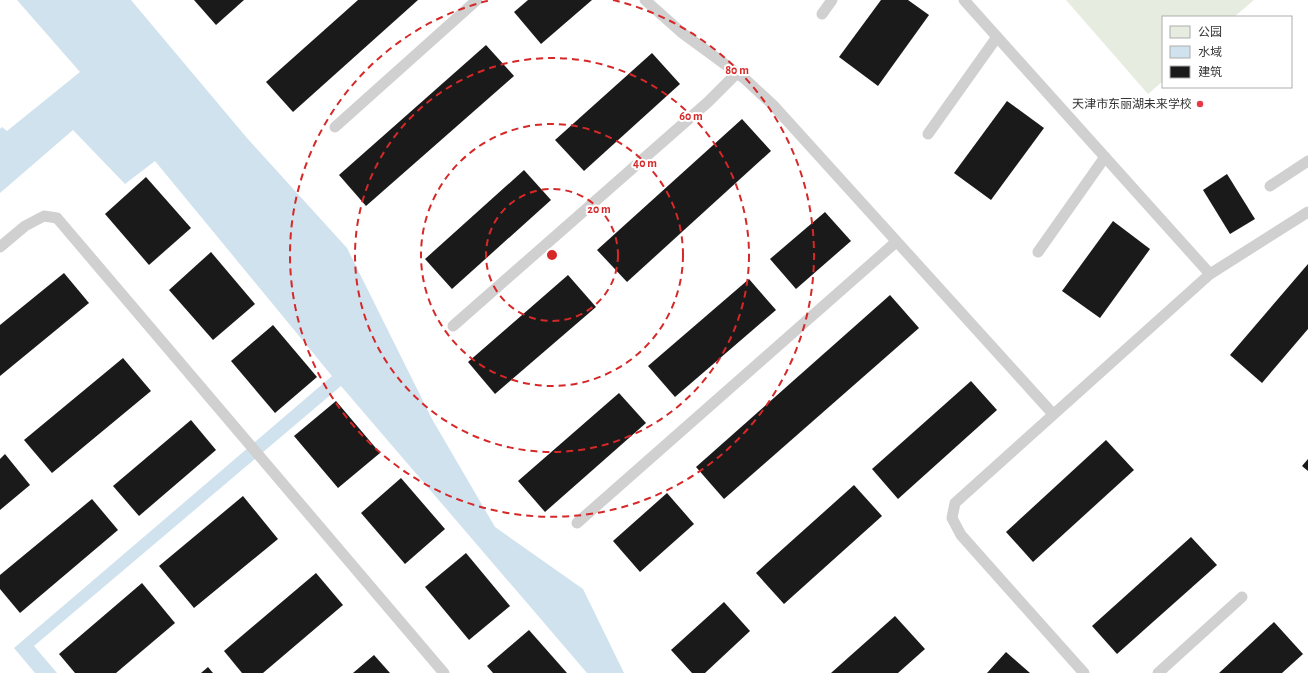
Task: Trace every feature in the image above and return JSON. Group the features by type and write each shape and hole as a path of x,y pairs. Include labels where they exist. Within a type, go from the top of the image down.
{"lane":[{"path":"335,127 477,0"},
{"path":"644,0 681,32 737,73 773,106 1054,414"},
{"path":"822,14 832,0"},
{"path":"964,0 1210,274"},
{"path":"928,134 997,36"},
{"path":"453,326 708,102 737,73"},
{"path":"1038,252 1105,157"},
{"path":"1270,186 1308,161"},
{"path":"1084,673 961,535 952,518 955,504 1210,274 1308,212"},
{"path":"0,247 25,226 44,216 57,218 444,673"},
{"path":"577,523 896,242"},
{"path":"1158,673 1242,597"}],"green space":[{"path":"1066,0 1254,0 1235,16 1162,16 1162,82 1148,94"}],"water":[{"path":"17,0 131,0 247,138 347,248 432,419 495,527 583,589 624,673 587,673 341,386 34,646 57,673 35,673 14,648 332,376 155,161 125,184 73,130 0,193 0,129 2,127 7,131 80,72"}],"building":[{"path":"194,0 244,0 216,25"},
{"path":"358,0 418,0 293,112 266,82"},
{"path":"528,0 592,0 541,44 514,12"},
{"path":"881,0 908,0 929,15 878,86 839,57"},
{"path":"486,45 514,76 366,206 339,175"},
{"path":"652,53 680,84 584,171 555,140"},
{"path":"1007,101 1044,128 991,200 954,173"},
{"path":"742,119 771,151 627,282 597,250"},
{"path":"524,170 551,200 452,289 425,259"},
{"path":"1227,174 1255,219 1230,234 1203,190"},
{"path":"146,177 191,228 149,265 105,214"},
{"path":"825,212 851,241 796,289 770,259"},
{"path":"1113,221 1150,249 1100,318 1062,291"},
{"path":"211,252 255,304 213,340 169,290"},
{"path":"1308,264 1308,329 1262,383 1230,355"},
{"path":"64,273 89,303 0,376 0,325"},
{"path":"568,275 596,307 495,394 468,362"},
{"path":"749,279 776,310 675,397 648,366"},
{"path":"890,295 919,328 724,499 696,467"},
{"path":"273,325 317,377 275,413 231,361"},
{"path":"123,358 151,391 52,473 24,440"},
{"path":"971,381 997,410 898,499 872,469"},
{"path":"619,393 646,423 545,512 518,481"},
{"path":"336,401 380,453 338,488 294,436"},
{"path":"191,420 216,450 139,516 113,486"},
{"path":"1106,440 1134,470 1033,562 1006,532"},
{"path":"5,454 30,485 0,510 0,459"},
{"path":"1308,459 1308,471 1302,466"},
{"path":"401,478 445,529 405,564 361,513"},
{"path":"854,485 882,516 784,604 756,573"},
{"path":"667,493 694,524 640,572 613,541"},
{"path":"243,496 278,539 194,608 159,566"},
{"path":"92,499 118,530 20,613 0,589 0,575"},
{"path":"1191,537 1217,565 1117,654 1092,626"},
{"path":"466,553 510,606 469,640 425,587"},
{"path":"316,573 343,605 263,673 242,673 224,651"},
{"path":"142,583 175,623 116,673 75,673 59,654"},
{"path":"724,602 750,631 705,673 692,673 671,650"},
{"path":"895,616 925,649 898,673 831,673"},
{"path":"1274,622 1303,654 1282,673 1219,673"},
{"path":"529,630 567,673 493,673 487,666"},
{"path":"1006,652 1030,673 987,673"},
{"path":"374,655 390,673 353,673"},
{"path":"208,667 213,673 201,673"}],"place":[{"name":"天津市东丽湖未来学校","path":"1200,104"}]}
